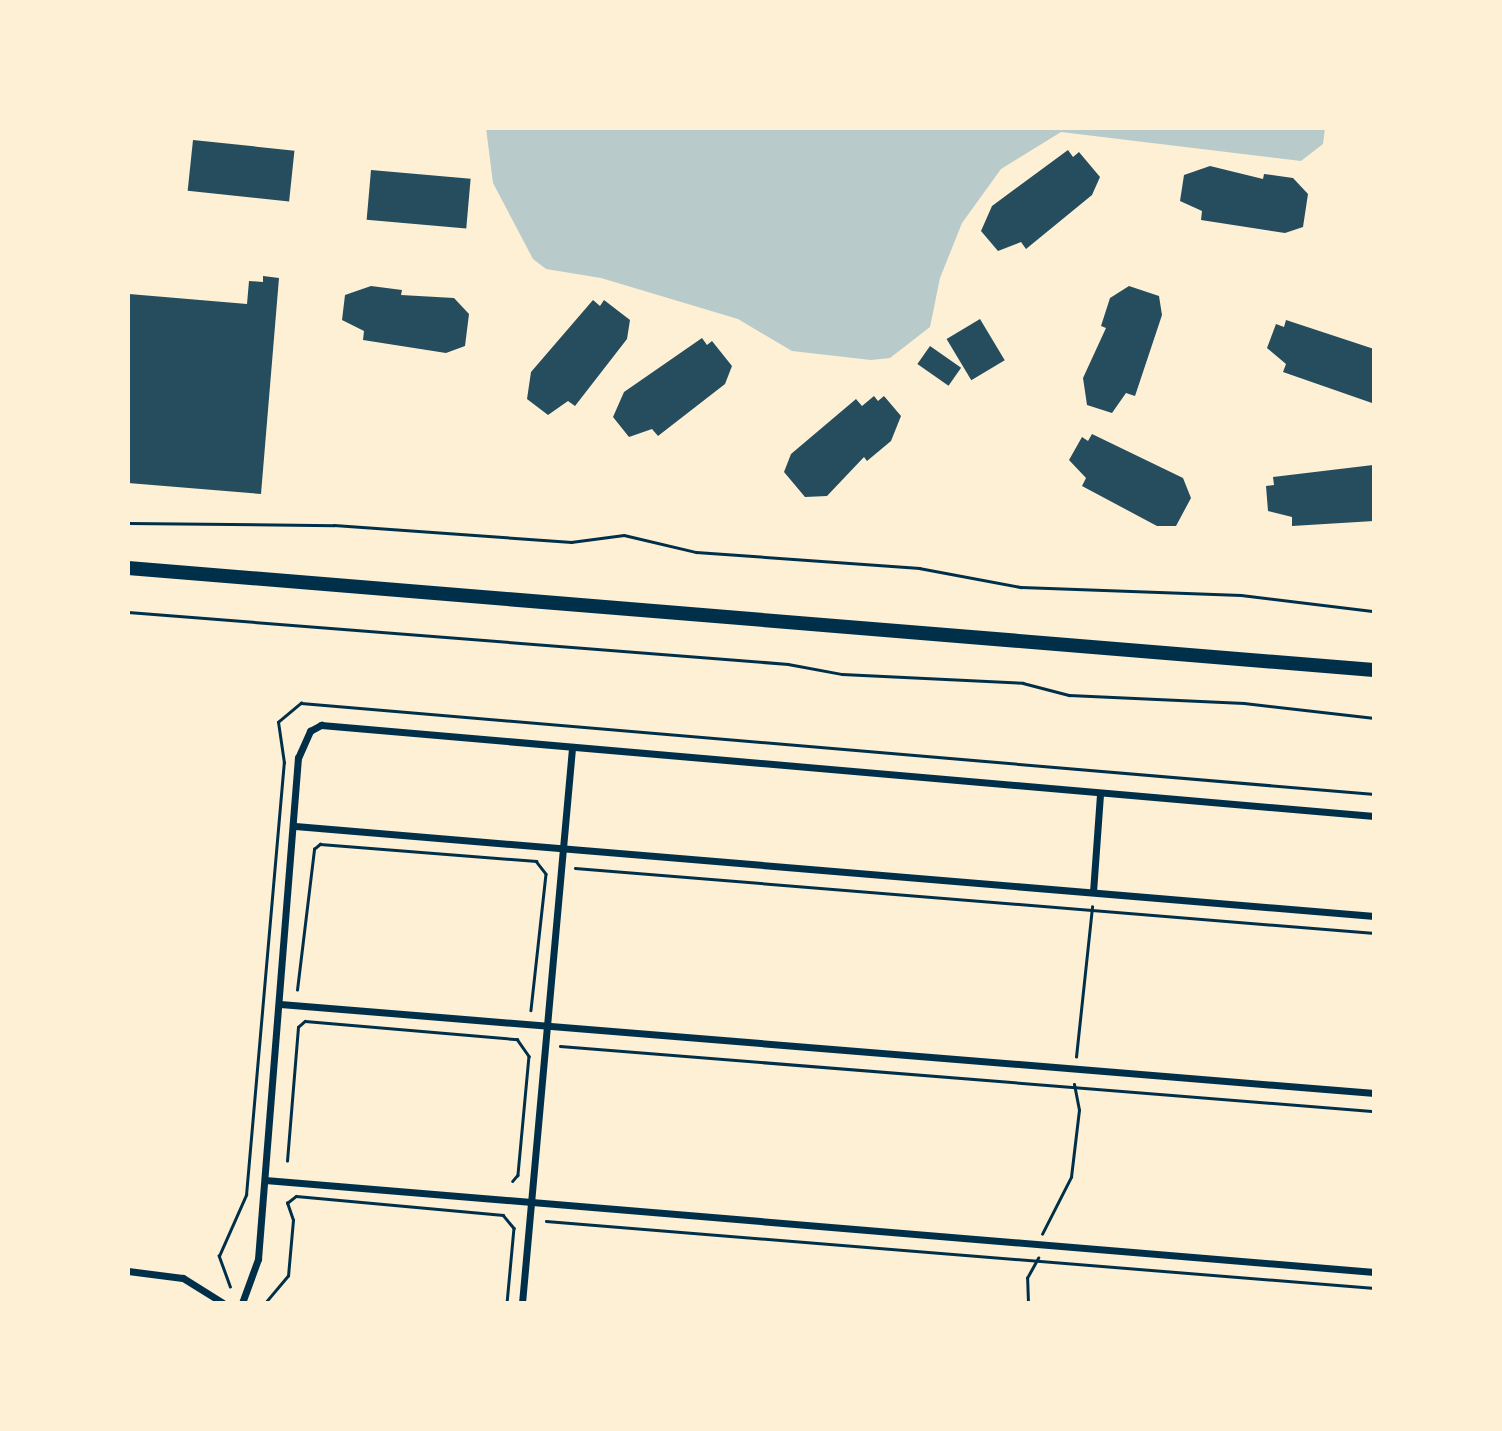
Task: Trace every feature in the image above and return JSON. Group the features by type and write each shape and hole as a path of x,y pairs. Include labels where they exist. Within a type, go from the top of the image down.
{"main road":[{"path":"128,568 1374,670"}],"street":[{"path":"242,1303 258,1259 299,758 310,731 321,726 1374,816"},
{"path":"522,1303 572,748"},
{"path":"1093,892 1100,794"},
{"path":"295,825 1374,916"},
{"path":"279,1004 546,1023 1374,1093"},
{"path":"265,1180 531,1199 1374,1272"},
{"path":"128,1271 183,1279 223,1303"}],"path":[{"path":"128,523 334,525 571,542 631,536 696,552 919,568 1021,587 1241,595 1374,611"},
{"path":"128,612 565,645 855,675 1023,683 1069,695 1244,703 1374,718"},
{"path":"230,1287 219,1256 246,1195 284,763 278,722 301,703 1374,794"},
{"path":"297,990 314,849 320,844 536,861 546,874 531,1010"},
{"path":"575,868 1374,933"},
{"path":"1028,1303 1027,1278 1071,1177 1079,1110 1074,1085 1075,1068 1093,892"},
{"path":"287,1161 298,1027 305,1021 517,1039 529,1056 513,1181"},
{"path":"560,1046 1374,1111"},
{"path":"265,1303 288,1276 293,1220 287,1203 296,1196 503,1214 514,1228 507,1303"},
{"path":"546,1221 1038,1258 1374,1288"}],"shaded area":[{"path":"486,128 1325,128 1323,144 1301,161 1061,132 1001,169 962,223 940,278 930,327 890,358 871,360 792,351 738,319 601,278 546,269 533,259 493,183"}],"building":[{"path":"193,140 294,151 289,201 188,191"},
{"path":"1068,150 1073,157 1079,152 1100,177 1092,195 1026,249 1021,242 998,251 981,231 992,206"},
{"path":"1210,166 1263,179 1264,174 1293,178 1308,194 1303,227 1285,233 1201,220 1202,211 1180,201 1184,175"},
{"path":"371,170 471,179 466,229 367,220"},
{"path":"263,276 279,278 261,494 128,483 129,294 247,304 249,281 263,282"},
{"path":"371,286 402,290 401,295 454,298 469,314 465,346 446,353 363,340 364,331 342,320 345,295"},
{"path":"1129,286 1159,296 1162,315 1135,396 1126,393 1112,413 1087,405 1083,378 1106,328 1101,326 1110,298"},
{"path":"593,300 600,306 604,300 630,320 627,339 575,406 568,401 548,415 527,399 531,372"},
{"path":"980,319 1005,360 971,380 947,339"},
{"path":"1286,320 1374,349 1372,403 1283,372 1286,364 1267,348 1276,324 1284,327"},
{"path":"702,338 707,345 712,341 732,366 725,384 658,436 652,429 629,437 613,417 624,392"},
{"path":"930,346 961,368 949,386 917,364"},
{"path":"874,396 878,401 884,396 901,416 891,441 867,461 864,457 827,496 805,497 784,472 791,454 856,399 862,406"},
{"path":"1092,434 1183,478 1191,498 1176,526 1157,526 1082,486 1086,478 1069,460 1082,437 1088,441"},
{"path":"1373,465 1374,521 1292,526 1292,517 1268,511 1266,486 1274,485 1273,477"}]}
